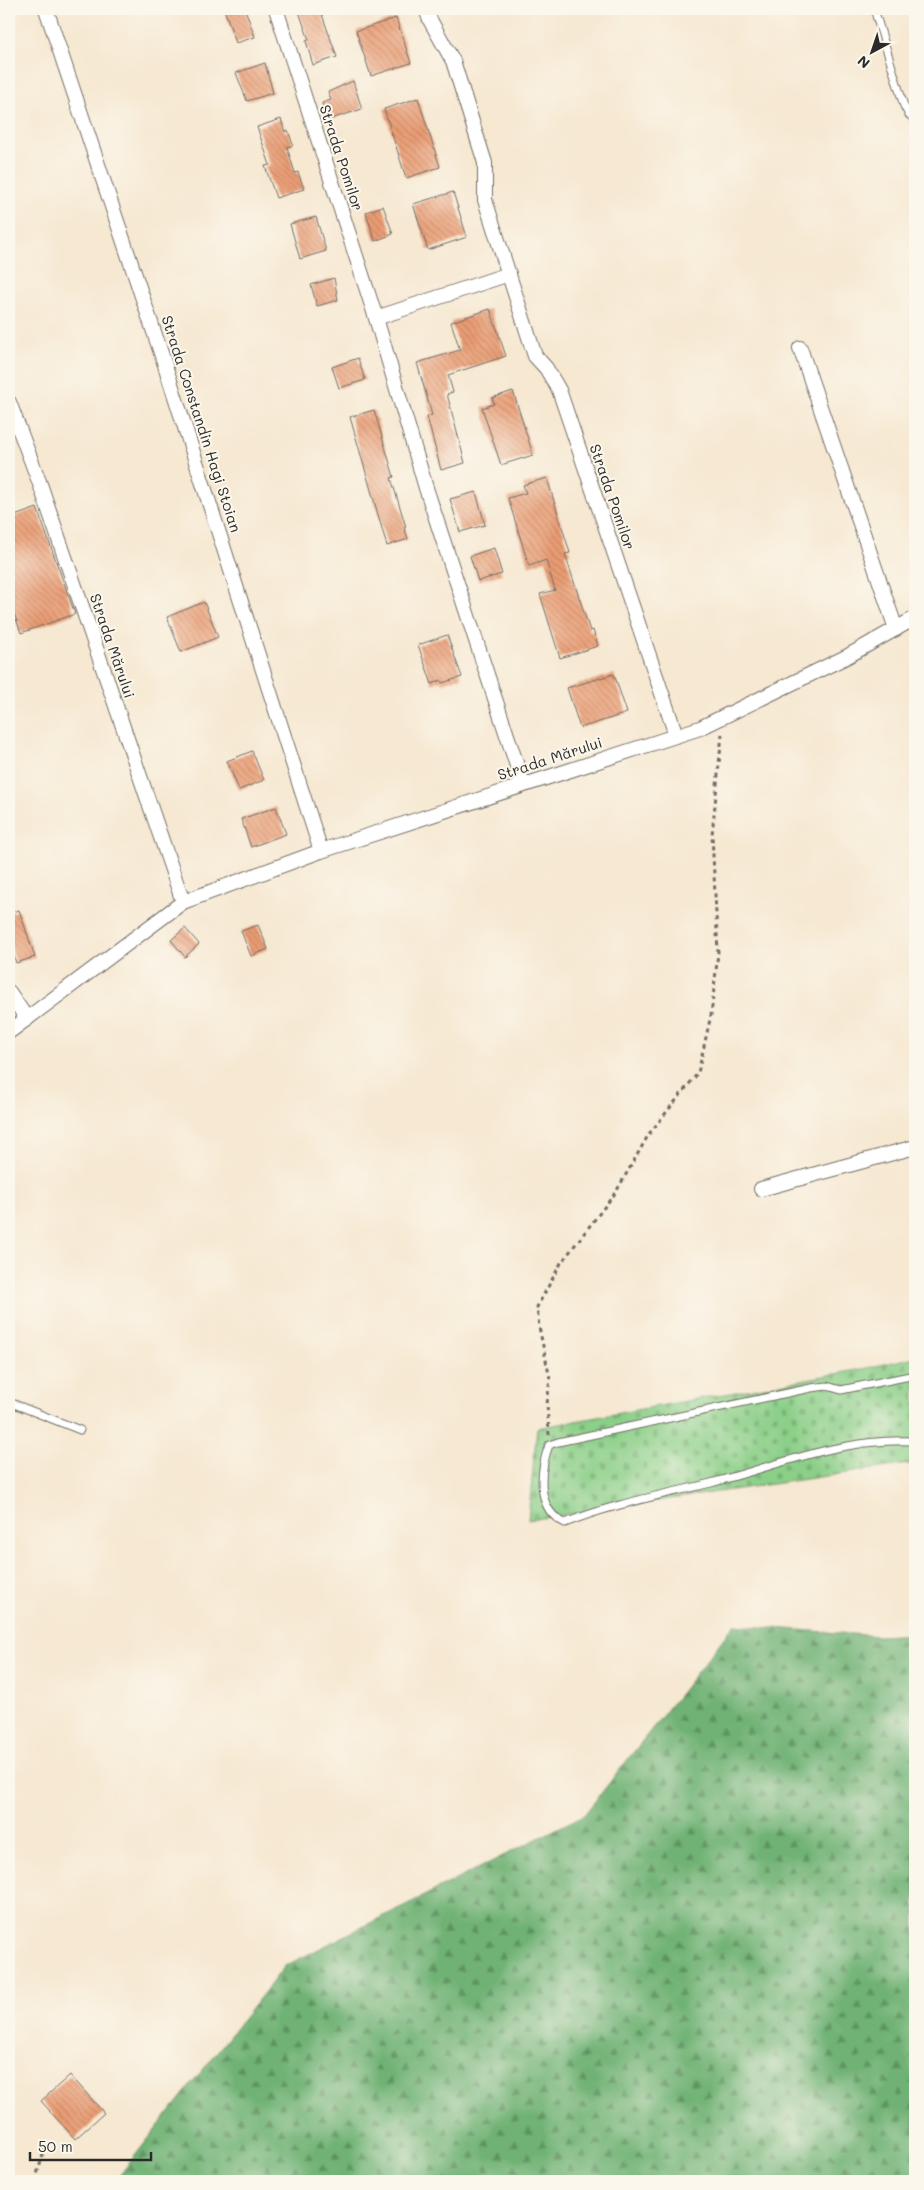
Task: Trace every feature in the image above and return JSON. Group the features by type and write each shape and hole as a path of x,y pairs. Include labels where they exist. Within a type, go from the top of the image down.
{"street":[{"name":"Strada Constandin Hagi Stoian","path":"46,9 163,359 321,851"},
{"name":"Strada Pomilor","path":"276,9 376,318 426,488 524,784"},
{"name":"Strada Pomilor","path":"426,9 430,20 453,60 485,162 485,200 535,356 546,368 559,390 676,735"},
{"path":"376,318 508,274"},
{"path":"800,348 896,629"},
{"name":"Strada Mărului","path":"9,402 46,503 183,902"},
{"name":"Strada Mărului","path":"9,1032 183,902 321,851 724,718 915,618"},
{"path":"9,992 27,1019"},
{"path":"761,1189 915,1147"}],"lane":[{"path":"874,9 904,106 914,121"},
{"path":"915,1375 841,1390 827,1386 811,1388 549,1445 542,1463 541,1487 548,1509 556,1519 565,1523 591,1512 714,1482 800,1456 868,1441 915,1441"},
{"path":"9,1402 80,1430"}],"path":[{"path":"549,1445 547,1404 550,1379 539,1327 537,1307 561,1262 616,1192 649,1134 698,1073 711,1015 718,953 712,835 724,718"},
{"path":"35,2181 46,2145"}],"green space":[{"path":"915,1357 915,1463 528,1520 537,1428 863,1369"},
{"path":"734,1625 879,1636 915,1634 915,2181 115,2181 285,1966 584,1815"}],"building":[{"path":"224,9 245,9 255,37 236,43"},
{"path":"298,9 320,9 337,57 313,65 306,41 309,40"},
{"path":"396,18 411,63 371,76 356,31"},
{"path":"265,63 273,93 247,101 236,73"},
{"path":"353,81 362,109 328,120 322,103 331,100 328,92"},
{"path":"418,98 440,167 406,178 384,109"},
{"path":"281,119 285,132 288,130 293,145 287,147 295,173 298,172 304,189 276,198 265,166 270,165 257,127"},
{"path":"453,192 467,237 428,250 413,204"},
{"path":"383,206 393,234 375,241 366,212"},
{"path":"316,217 326,251 300,259 290,224"},
{"path":"334,278 338,300 317,306 311,285"},
{"path":"490,309 506,356 448,375 453,392 447,394 465,463 441,470 427,417 432,415 417,363 460,350 451,322"},
{"path":"358,358 365,380 339,388 332,367"},
{"path":"513,391 533,455 501,465 482,408 494,404 492,398"},
{"path":"374,410 394,477 391,478 408,539 387,546 350,417"},
{"path":"547,478 570,553 565,554 590,631 593,630 598,646 560,658 540,594 555,590 546,560 529,566 508,498 526,493 523,485"},
{"path":"476,492 485,525 460,532 450,499"},
{"path":"37,508 75,614 21,633 9,599 9,518"},
{"path":"494,548 502,574 478,581 470,556"},
{"path":"204,602 218,637 181,652 167,617"},
{"path":"447,635 462,677 442,683 441,680 432,684 418,645"},
{"path":"614,674 627,713 580,728 567,688"},
{"path":"252,751 264,780 239,790 227,761"},
{"path":"276,807 286,834 251,847 241,819"},
{"path":"19,910 35,957 16,963 9,941 9,913"},
{"path":"258,925 268,949 251,956 241,931"},
{"path":"185,928 199,944 185,957 171,940"},
{"path":"70,2075 104,2113 75,2139 41,2101"}]}
